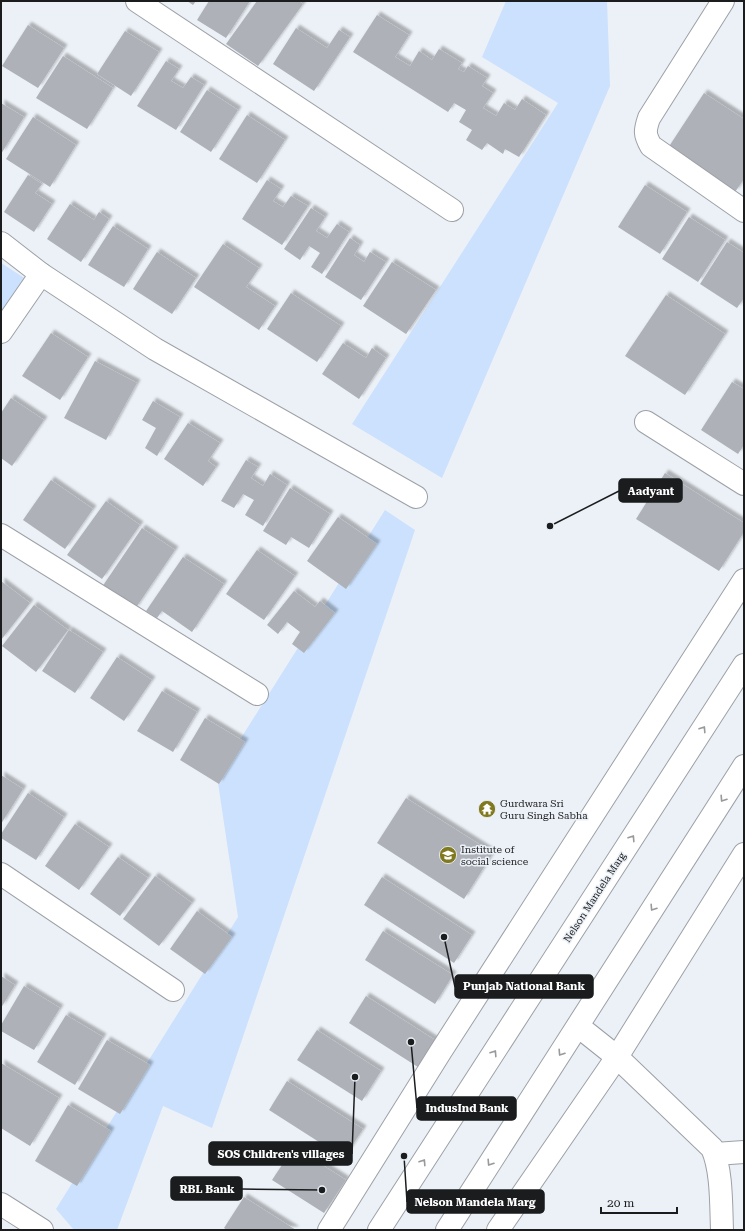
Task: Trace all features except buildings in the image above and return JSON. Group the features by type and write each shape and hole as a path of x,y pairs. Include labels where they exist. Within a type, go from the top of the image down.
{"main road":[{"path":"137,1 452,210"},
{"path":"723,1 649,118 645,129 646,137 651,146 744,211"},
{"path":"1,243 41,274 155,349 416,497"},
{"path":"1,332 41,274"},
{"path":"646,422 744,484"},
{"path":"1,535 258,694"},
{"path":"329,1230 441,1051 744,580"},
{"name":"Nelson Mandela Marg","path":"379,1230 744,665"},
{"path":"447,1230 744,766"},
{"path":"498,1230 617,1057 744,854"},
{"path":"1,874 173,990"},
{"path":"578,1026 617,1057 712,1148 715,1154 718,1171 722,1230"},
{"path":"715,1154 744,1152"},
{"path":"1,1204 42,1230"}],"shaded area":[{"path":"506,1 607,1 610,86 442,478 352,424 558,103 482,57"},
{"path":"1,263 29,281 1,322"},
{"path":"385,510 415,530 212,1128 163,1106 117,1230 74,1230 56,1209 238,917 217,776"}],"place":[{"name":"Aadyant","path":"550,526"},
{"name":"Gurdwara Sri Guru Singh Sabha","path":"487,809"},
{"name":"Institute of social science","path":"448,855"},
{"name":"Punjab National Bank","path":"444,937"},
{"name":"IndusInd Bank","path":"411,1042"},
{"name":"SOS Children's villages","path":"355,1077"},
{"name":"Nelson Mandela Marg","path":"404,1156"},
{"name":"RBL Bank","path":"322,1190"}]}
